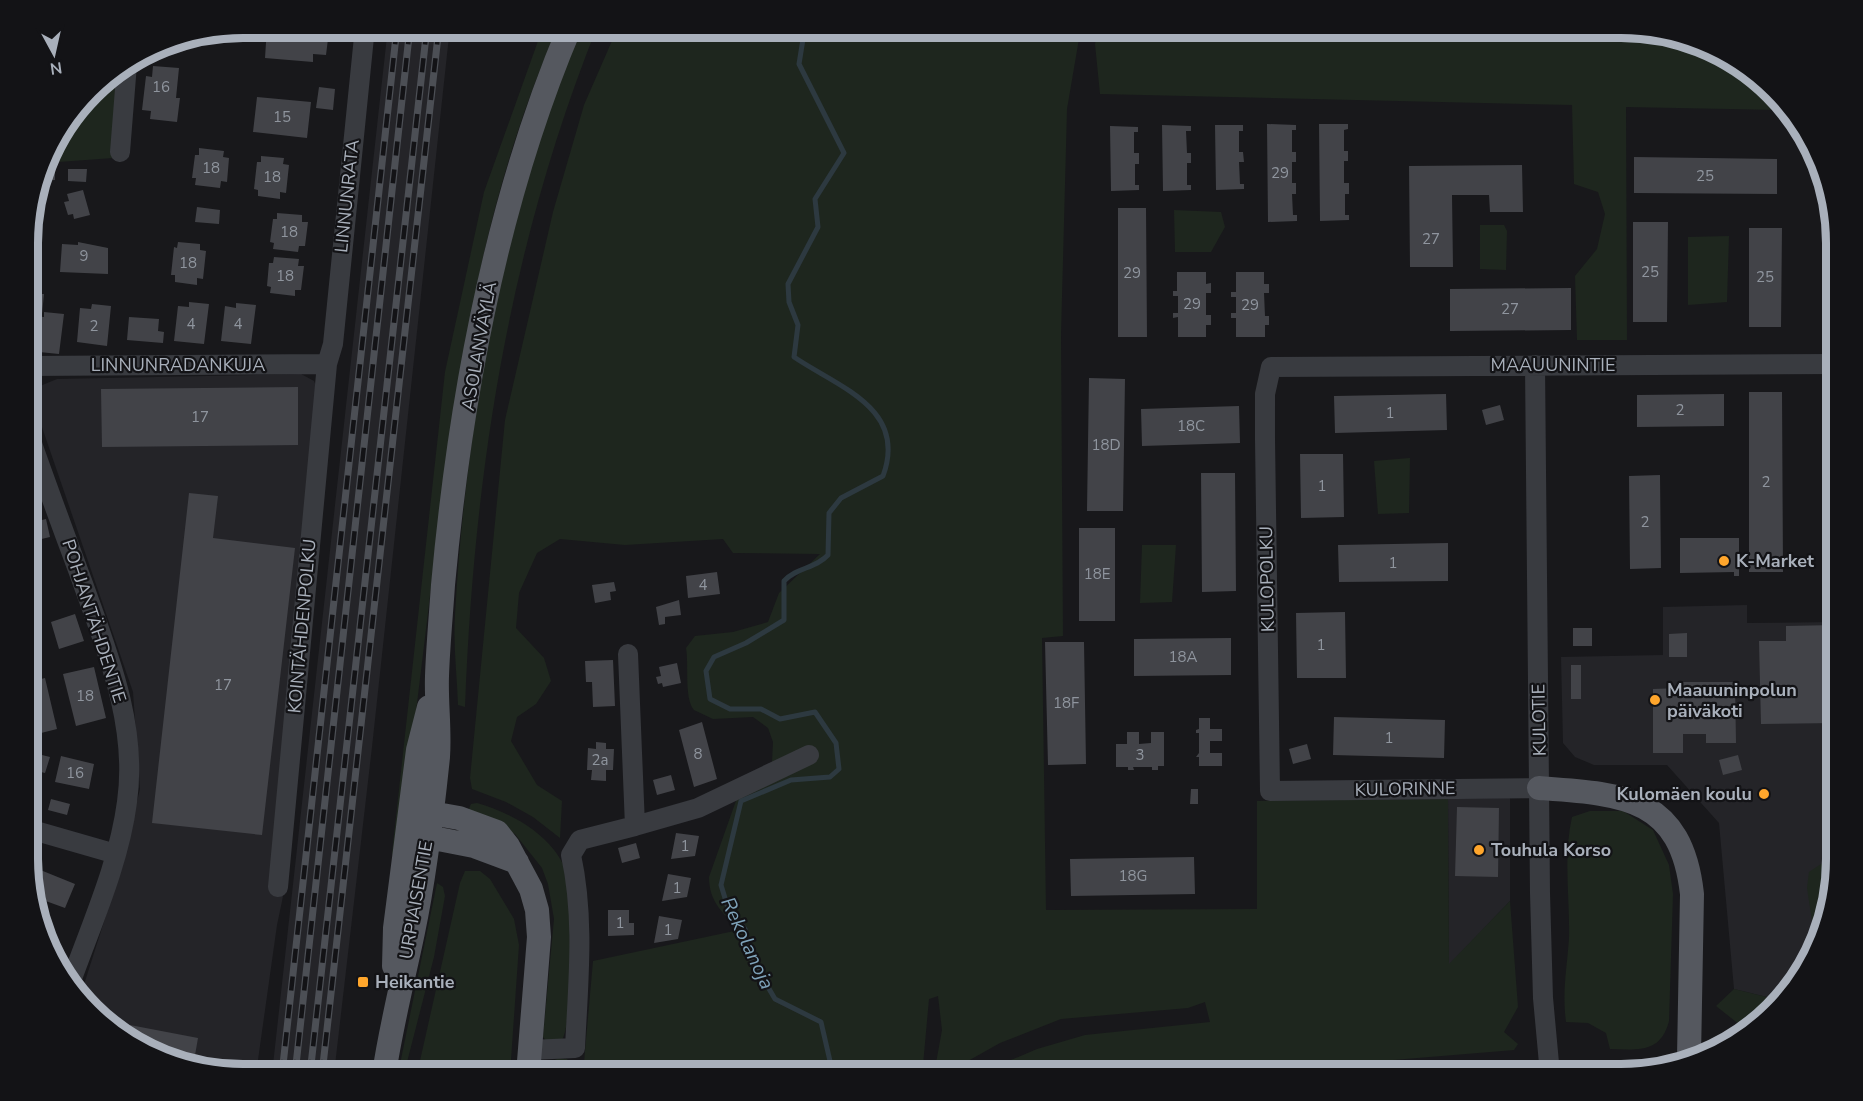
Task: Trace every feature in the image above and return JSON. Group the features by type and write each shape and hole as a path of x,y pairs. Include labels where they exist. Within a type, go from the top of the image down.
{"main road":[{"name":"ASOLANVÄYLÄ","path":"423,824 438,754 437,676 444,583 474,361 492,271 518,171 551,70 565,38"},
{"path":"1539,788 1608,795 1628,800 1642,805 1674,831 1689,869 1692,894 1689,1052"},
{"path":"423,824 459,818 497,832 517,862 531,890 537,910 539,937 529,1062"},
{"name":"URPIAISENTIE","path":"386,1064 392,1021 413,931 423,824"}],"street":[{"name":"LINNUNRATA","path":"327,364 333,344 364,38"},
{"path":"120,152 125,75"},
{"name":"LINNUNRADANKUJA","path":"38,366 327,364"},
{"name":"KOINTÄHDENPOLKU","path":"278,887 327,364"},
{"name":"MAAUUNINTIE","path":"1271,367 1825,364"},
{"name":"KULOTIE","path":"1535,365 1543,998 1549,1063"},
{"name":"KULOPOLKU","path":"1270,791 1265,394 1271,367"},
{"name":"POHJANTÄHDENTIE","path":"38,460 111,661 123,712 129,761 127,802 116,854 74,974"},
{"path":"628,654 634,825"},
{"path":"529,1062 575,1048 580,955 579,909 571,855 580,840 698,808 809,755"},
{"name":"KULORINNE","path":"1270,791 1539,788"},
{"path":"38,832 116,854"}],"shaded area":[{"path":"387,38 449,38 335,1064 273,1064"},
{"path":"539,38 554,38 519,127 490,229 467,333 450,438 410,757 394,862 392,853 445,372 484,192"},
{"path":"576,38 593,38 566,110 541,193 519,277 501,361 477,532 465,707 458,705 455,615 460,540 469,465 480,390 511,242 554,98"},
{"path":"613,38 737,38 737,41 758,40 758,38 1079,38 1067,109 1061,335 1063,636 1042,638 1046,910 1257,909 1257,801 1448,799 1449,964 1510,901 1518,1007 1504,1032 1518,1044 1514,1050 1354,1063 1003,1063 1037,1049 1085,1035 1210,1022 1205,1002 1188,1008 1061,1019 1000,1043 963,1063 936,1064 942,1030 938,996 929,999 923,1064 584,1064 593,961 739,930 714,900 709,877 738,795 771,782 773,742 768,728 753,717 713,719 694,710 689,698 686,648 695,636 733,632 768,622 779,593 820,554 733,553 723,539 625,545 560,539 537,553 519,593 516,628 544,658 551,681 536,704 517,717 511,741 537,785 562,801 560,838 533,817 506,802 472,789 470,778 505,420 553,212 584,105"},
{"path":"1096,38 1647,39 1673,44 1723,65 1745,80 1776,110 1626,107 1627,340 1577,340 1575,276 1597,249 1605,214 1598,192 1574,184 1572,105 1100,94"},
{"path":"118,80 113,158 54,162 65,140 88,107"},
{"path":"1174,210 1221,212 1225,227 1211,252 1175,252"},
{"path":"1480,225 1504,225 1507,231 1506,270 1480,269"},
{"path":"1729,236 1727,302 1688,305 1688,237"},
{"path":"301,374 314,381 318,391 286,882 277,925 257,1064 216,1062 190,1057 164,1048 140,1036 107,1013 83,987 122,865 140,789 133,692 38,416 40,386 57,379"},
{"path":"1410,458 1409,513 1378,514 1374,461"},
{"path":"1142,545 1176,545 1172,602 1140,603"},
{"path":"1747,605 1747,623 1825,622 1825,872 1822,898 1815,924 1798,961 1770,998 1734,989 1719,823 1667,765 1594,765 1575,757 1563,743 1561,657 1663,655 1663,607"},
{"name":"Touhula Korso","path":"1510,798 1510,901 1449,965 1448,799"},
{"path":"477,803 509,815 529,827 554,850 564,868 569,904 570,987 565,1031 561,1041 549,1044 543,1037 554,919 548,884 542,868 515,834 467,813 471,804"},
{"path":"1590,811 1623,811 1653,830 1669,865 1673,894 1669,1021 1660,1039 1654,1044 1639,1049 1610,1049 1606,1033 1588,1023 1566,1022 1569,832 1572,817"},
{"path":"1825,861 1822,898 1813,929 1807,888 1809,872"},
{"path":"465,871 480,871 490,879 514,919 519,945 511,1064 419,1064 460,883"},
{"path":"437,883 443,887 445,896 434,957 407,1064 400,1064"},
{"path":"1734,989 1770,998 1740,1025 1716,1006"},
{"path":"559,1058 567,1059 570,1064 546,1064"}],"building":[{"path":"266,38 328,39 326,55 313,54 313,62 265,58"},
{"path":"180,47 180,52 168,52"},
{"path":"153,66 179,68 176,98 180,98 177,122 150,119 151,111 142,110 146,76 152,77"},
{"path":"319,87 335,89 333,110 316,108"},
{"path":"257,97 311,102 307,138 253,132"},
{"path":"1267,124 1296,125 1296,130 1292,130 1292,152 1296,152 1296,162 1292,162 1292,183 1296,183 1296,194 1292,194 1293,215 1297,215 1297,221 1268,222"},
{"path":"1319,124 1348,124 1348,129 1344,130 1344,151 1348,151 1348,161 1344,161 1344,183 1349,183 1349,194 1345,194 1345,215 1349,215 1349,220 1320,221"},
{"path":"1162,125 1191,126 1191,131 1186,131 1187,153 1191,153 1191,163 1187,163 1187,185 1191,185 1191,190 1163,191"},
{"path":"1215,125 1243,125 1243,131 1239,131 1239,152 1243,152 1244,162 1239,162 1240,184 1244,184 1244,189 1216,190"},
{"path":"1110,126 1138,127 1138,132 1134,132 1134,153 1139,153 1139,164 1135,164 1135,185 1139,185 1139,190 1111,191"},
{"path":"199,148 224,151 223,157 229,158 227,182 221,181 220,188 195,185 196,178 192,178 195,155 199,155"},
{"path":"261,156 284,158 283,164 289,165 286,193 280,192 280,199 258,196 258,190 254,189 257,162 261,162"},
{"path":"1634,157 1777,159 1777,194 1634,193"},
{"path":"1522,165 1523,212 1490,212 1489,195 1452,195 1453,267 1410,267 1409,166"},
{"path":"52,166 55,166 55,180 47,181"},
{"path":"68,169 87,169 86,182 68,181"},
{"path":"83,190 90,215 74,219 73,214 68,215 64,202 69,201 67,194"},
{"path":"197,207 220,210 219,224 195,222"},
{"path":"1118,208 1146,208 1147,337 1118,337"},
{"path":"277,213 302,215 302,222 308,222 305,246 299,246 298,252 273,249 274,243 270,242 273,219 277,219"},
{"path":"1633,222 1668,222 1667,322 1633,322"},
{"path":"1749,228 1782,228 1781,327 1749,327"},
{"path":"78,242 108,248 108,274 60,272 62,244 78,245"},
{"path":"178,242 200,244 200,250 206,251 203,279 197,278 197,285 175,282 175,275 171,275 174,247 177,248"},
{"path":"274,257 299,259 298,266 304,266 301,290 295,290 295,296 270,293 271,287 267,286 269,263 273,263"},
{"path":"1177,272 1206,272 1206,284 1211,283 1211,293 1206,293 1206,315 1211,315 1211,325 1206,325 1206,337 1178,337 1178,317 1173,318 1173,313 1178,313 1178,296 1173,296 1173,291 1177,291"},
{"path":"1236,272 1264,272 1264,284 1269,284 1269,293 1264,293 1265,316 1269,316 1269,325 1265,325 1265,337 1236,337 1236,318 1231,318 1231,313 1236,313 1236,297 1231,297 1231,292 1236,292"},
{"path":"1571,288 1571,330 1450,331 1450,289"},
{"path":"38,294 44,294 42,314 38,314"},
{"path":"189,302 209,304 204,344 174,341 178,306 189,307"},
{"path":"236,303 256,305 251,344 221,341 225,306 236,308"},
{"path":"92,304 111,306 107,346 77,342 80,308 91,309"},
{"path":"44,312 64,314 59,354 38,352 38,316 44,317"},
{"path":"129,317 159,319 158,331 164,332 163,343 127,340"},
{"path":"1089,378 1125,379 1123,511 1087,511"},
{"path":"298,387 298,445 102,447 101,389"},
{"path":"1749,392 1782,392 1783,572 1749,572"},
{"path":"1446,394 1447,430 1335,433 1334,396"},
{"path":"1724,394 1724,426 1637,427 1637,395"},
{"path":"1500,405 1504,420 1486,425 1482,410"},
{"path":"1239,406 1240,443 1142,446 1141,409"},
{"path":"1300,454 1343,454 1344,517 1301,518"},
{"path":"1201,473 1235,473 1236,591 1202,592"},
{"path":"1660,475 1661,568 1630,569 1629,476"},
{"path":"189,493 218,496 213,538 295,548 262,835 152,823"},
{"path":"46,519 50,537 38,540 38,521"},
{"path":"1079,528 1115,528 1115,621 1079,621"},
{"path":"1680,538 1739,538 1739,576 1734,576 1734,572 1680,573"},
{"path":"1448,543 1448,581 1339,582 1338,545"},
{"path":"717,572 720,594 688,598 686,576"},
{"path":"614,582 616,591 610,592 611,600 595,603 592,585"},
{"path":"679,600 681,615 665,617 665,624 659,625 656,607"},
{"path":"1345,612 1346,678 1297,678 1296,613"},
{"path":"75,614 84,641 59,649 51,622"},
{"path":"1825,625 1825,723 1761,724 1759,641 1786,641 1786,626"},
{"path":"1573,628 1592,628 1592,646 1573,646"},
{"path":"1687,633 1687,657 1669,657 1669,634"},
{"path":"1231,638 1231,675 1134,676 1134,639"},
{"path":"1045,642 1084,642 1086,764 1048,765"},
{"path":"613,660 615,706 593,707 592,682 586,682 585,661"},
{"path":"677,663 681,683 663,687 662,683 658,684 656,677 661,676 659,667"},
{"path":"1571,665 1581,665 1581,699 1571,699"},
{"path":"94,667 106,718 76,726 63,674"},
{"path":"45,678 57,729 38,734 38,680"},
{"path":"1680,682 1735,682 1736,743 1706,743 1706,734 1683,734 1683,753 1653,753 1653,689 1680,688"},
{"path":"1334,717 1445,720 1444,758 1333,755"},
{"path":"1199,718 1210,718 1210,729 1222,729 1222,741 1210,741 1210,753 1222,753 1222,766 1199,766 1199,757 1196,757 1199,753 1199,733 1196,733 1196,730 1199,729"},
{"path":"702,722 717,779 694,787 679,730"},
{"path":"1127,732 1139,732 1139,744 1151,743 1151,732 1164,732 1164,766 1158,766 1158,770 1152,770 1152,767 1133,767 1134,770 1128,770 1128,767 1116,767 1116,744 1127,744"},
{"path":"596,742 606,743 606,749 614,749 613,770 606,770 606,781 591,780 592,770 587,770 588,748 596,749"},
{"path":"1307,744 1311,759 1293,764 1289,749"},
{"path":"38,754 50,757 45,773 38,771"},
{"path":"1738,755 1742,770 1723,775 1719,760"},
{"path":"61,756 94,764 89,789 55,782"},
{"path":"671,775 675,790 657,795 653,780"},
{"path":"1191,789 1198,789 1198,804 1190,804"},
{"path":"51,799 70,804 67,815 48,810"},
{"path":"1457,807 1499,808 1498,877 1455,876"},
{"path":"676,833 699,836 695,856 671,859"},
{"path":"636,843 640,858 622,863 618,848"},
{"path":"1194,857 1195,894 1071,896 1070,859"},
{"path":"38,869 75,884 65,908 42,900"},
{"path":"668,874 691,878 687,897 662,901"},
{"path":"608,910 629,910 629,923 634,923 634,935 608,936"},
{"path":"659,916 682,920 678,939 654,943"},
{"path":"121,1023 198,1038 195,1058 164,1048"}],"waterway":[{"name":"Rekolanoja","path":"803,38 799,64 844,153 815,199 818,227 788,284 789,302 798,325 794,357 864,402 877,416 886,433 888,453 883,476 841,498 829,513 828,555 784,581 784,620 746,643 714,657 706,671 710,699 730,709 761,709 780,719 815,712 836,743 839,769 830,777 791,780 741,801 721,885 728,908 745,929 751,958 775,999 821,1022 831,1064"}],"railway":[{"path":"283,1064 396,38"},
{"path":"296,1064 409,38"},
{"path":"311,1064 426,38"},
{"path":"323,1064 438,38"}],"place":[{"name":"K-Market","path":"1724,561"},
{"name":"Maauuninpolun päiväkoti","path":"1655,700"},
{"name":"Kulomäen koulu","path":"1764,794"},
{"name":"Touhula Korso","path":"1479,850"},
{"name":"Heikantie","path":"363,982"}]}
